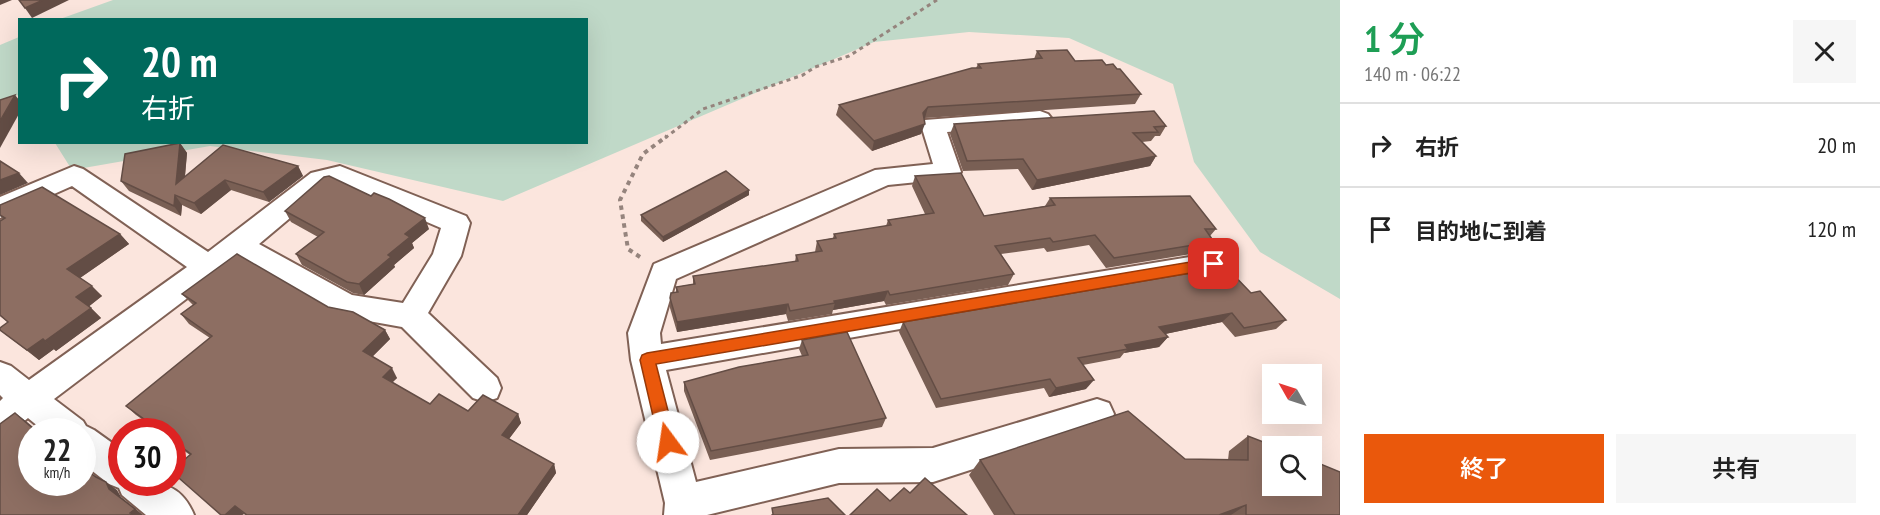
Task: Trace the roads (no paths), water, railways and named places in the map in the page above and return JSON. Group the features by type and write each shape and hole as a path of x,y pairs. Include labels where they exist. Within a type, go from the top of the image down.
{"street":[{"path":"1062,118 933,125 948,172 884,176 664,272 644,333 647,360 683,509 839,466 933,465 1097,414"},
{"path":"0,208 74,175 208,267"},
{"path":"0,420 238,245 320,179 340,176 456,223 447,256 411,316"},
{"path":"238,245 346,306 411,316 486,388"},
{"path":"647,360 1214,264"},
{"path":"0,376 53,418"},
{"path":"96,452 108,461"},
{"path":"151,496 175,515"}]}
